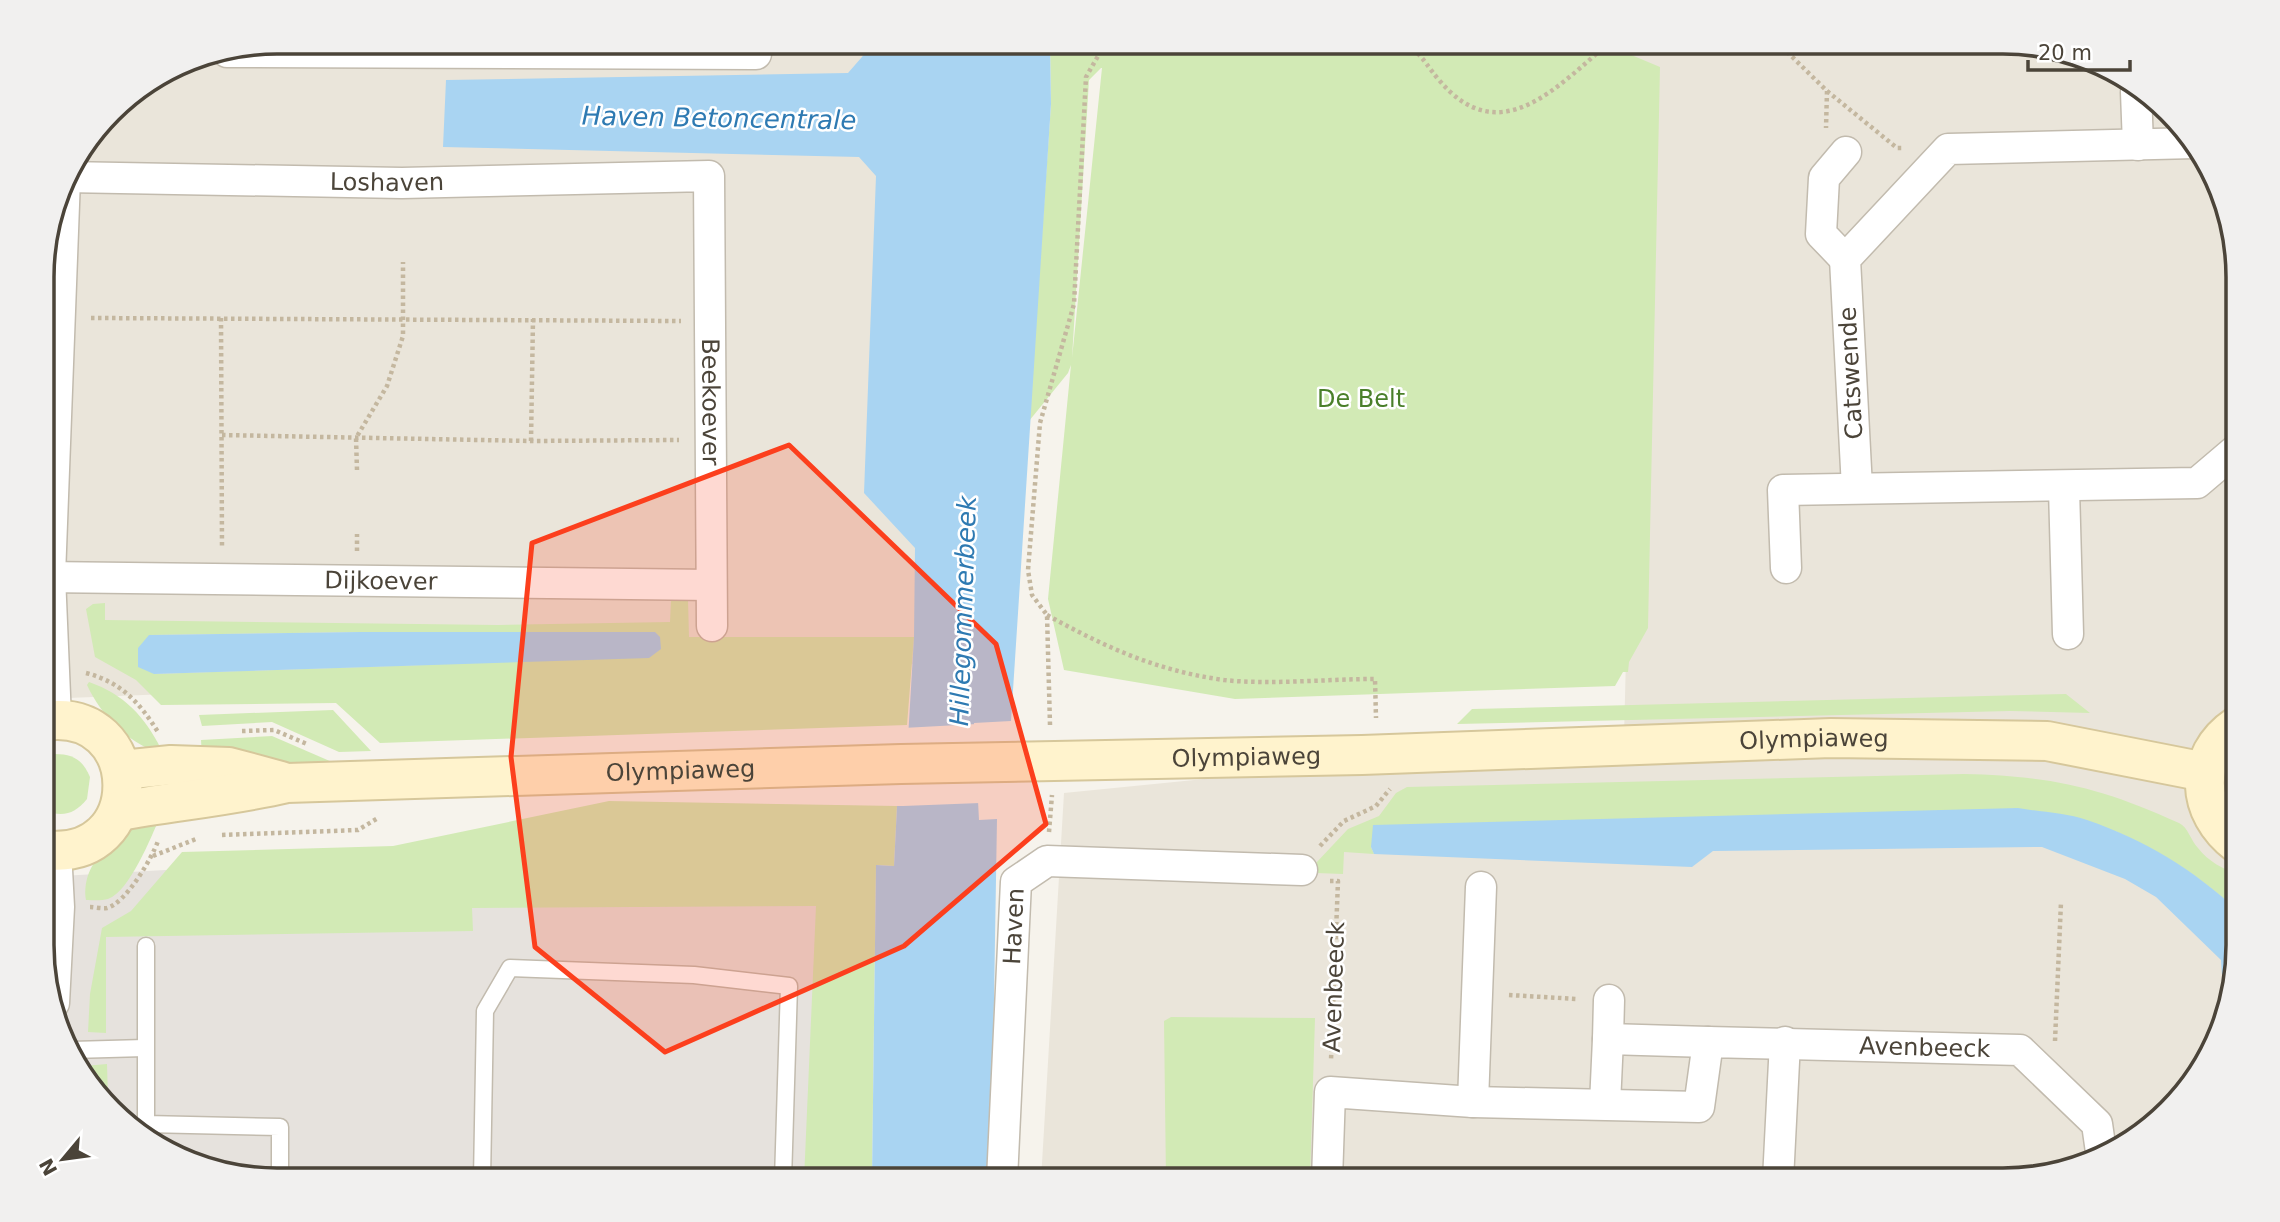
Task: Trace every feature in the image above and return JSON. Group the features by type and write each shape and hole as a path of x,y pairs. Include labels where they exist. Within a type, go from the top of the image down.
{"main road":[{"path":"54,720 71,720 98,733 109,743 122,770 124,784 119,811 112,823 94,841 69,850 54,850"},
{"path":"2226,736 2217,744 2205,772 2208,808 2226,834"},
{"name":"Olympiaweg","path":"119,811 172,801 231,796 287,783 901,764 1362,755 1831,738 2047,741 2205,772"},
{"name":"Olympiaweg","path":"122,770 171,765 229,767 287,783"}],"street":[{"path":"2136,98 2138,145"},
{"path":"1846,152 1824,178 1821,234 1845,258 1948,149 2182,143"},
{"name":"Loshaven","path":"78,177 402,183 709,176"},
{"name":"Beekoever","path":"709,176 712,626"},
{"path":"55,443 62,318 64,212"},
{"name":"Catswende","path":"1845,258 1857,488"},
{"path":"1786,568 1783,490 2064,488 2197,483 2226,458"},
{"path":"2064,488 2068,634"},
{"name":"Dijkoever","path":"55,577 711,584"},
{"name":"Haven","path":"1003,1168 1016,882 1047,861 1302,870"},
{"path":"54,876 59,907 56,970"},
{"path":"1473,1102 1481,887"},
{"path":"1605,1104 1609,1000"},
{"name":"Avenbeeck","path":"1608,1039 2020,1050 2097,1124 2100,1146"},
{"path":"1327,1167 1330,1092 1473,1102 1699,1107 1708,1042"},
{"path":"1779,1167 1785,1042"}],"lane":[{"path":"146,946 146,1124 279,1127 280,1168"},
{"path":"482,1168 485,1012 510,968 694,975 789,986 783,1168"},
{"path":"80,1050 145,1048"}],"path":[{"path":"1419,54 1440,82 1460,100 1481,111 1509,113 1545,97 1596,54"},
{"path":"1789,54 1827,91 1897,148 1948,149"},
{"path":"1099,55 1086,77 1074,304 1040,423 1028,570 1032,595 1047,615 1109,649 1169,670 1226,680 1375,679 1376,719"},
{"path":"1824,178 1827,91"},
{"path":"357,470 356,438 387,386 403,336 403,262"},
{"path":"62,318 709,321"},
{"path":"221,318 222,581"},
{"path":"531,441 533,319"},
{"path":"222,435 531,441 710,440"},
{"path":"1047,615 1051,738"},
{"path":"54,670 89,674 111,682 142,707 161,735"},
{"path":"1302,870 1333,830 1376,806 1396,780"},
{"path":"1047,861 1053,782"},
{"name":"Avenbeeck","path":"1330,1092 1338,881"},
{"path":"2053,1083 2061,902"},
{"path":"1477,993 1609,1000"}],"highlighted area":[{"path":"789,445 996,644 1046,824 904,946 665,1052 535,947 511,757 532,543"}],"shaded area":[{"path":"1619,54 2032,56 2075,66 2102,77 2139,100 2161,119 2180,141 2196,166 2218,219 2226,277 2226,945 2221,988 2214,1017 2203,1044 2170,1092 2127,1130 2102,1145 2075,1156 2018,1167 1042,1168 1064,793 1624,737 1639,142"},
{"path":"262,55 964,55 940,663 54,699 55,262 66,205 84,166 119,119 153,92 205,66"},
{"path":"855,830 851,1168 277,1168 234,1163 205,1156 178,1145 130,1112 92,1069 77,1044 66,1017 56,974 54,876"}],"green space":[{"name":"De Belt","path":"1630,54 1660,67 1648,628 1629,662 1628,672 1623,672 1615,686 1235,699 1064,670 1048,599 1071,365 1068,373 1029,421 1051,104 1050,55","holes":["1102,68 1072,358 1089,80"]},
{"path":"671,600 688,600 689,637 914,637 907,725 380,743 336,703 161,705 136,680 95,657 86,609 93,604 105,603 105,620 498,625 670,622","holes":["655,632 424,665 155,674 149,635"]},
{"path":"89,682 113,693 132,708 155,737 161,749 158,753 146,748 116,726 93,697 87,685"},
{"path":"2066,694 2090,713 2010,711 1457,724 1472,709"},
{"path":"333,710 371,751 339,752 272,722 202,726 199,715"},
{"path":"272,736 339,765 202,757 201,740"},
{"path":"54,754 77,759 90,777 87,799 68,813 54,813"},
{"path":"1964,774 2023,777 2099,792 2179,823 2207,857 2226,869 2226,901 2180,866 2115,831 1371,847 1374,854 1344,852 1343,874 1316,873 1316,863 1348,829 1379,816 1396,793 1407,787"},
{"path":"609,801 897,806 894,866 876,865 872,1168 805,1168 816,906 472,908 473,931 106,937 106,1033 88,1032 90,994 102,928 131,911 182,852 393,846"},
{"path":"160,817 139,862 124,886 108,899 86,900 90,870 108,846 133,829"},
{"path":"1171,1017 1315,1018 1310,1167 1166,1167 1164,1021"},
{"path":"107,1064 108,1089 92,1069 90,1065"}],"water":[{"path":"864,55 1050,55 1051,104 1011,721 974,723 979,820 997,819 991,1168 872,1168 876,865 894,866 897,806 904,806 914,637 915,548 864,493 876,176 859,157 443,147 446,80 848,73"},
{"path":"655,632 660,637 661,649 649,658 154,674 138,667 138,648 149,635"},
{"path":"2018,808 2062,814 2108,828 2167,857 2226,900 2226,945 2222,979 2221,960 2156,897 2125,879 2042,847 1713,851 1692,867 1374,854 1371,847 1373,825"}],"pier":[{"path":"977,724 980,803 903,806 903,728"}],"water label":[{"name":"Haven Betoncentrale","path":"719,118"},
{"name":"Hillegommerbeek","path":"963,611"}]}
